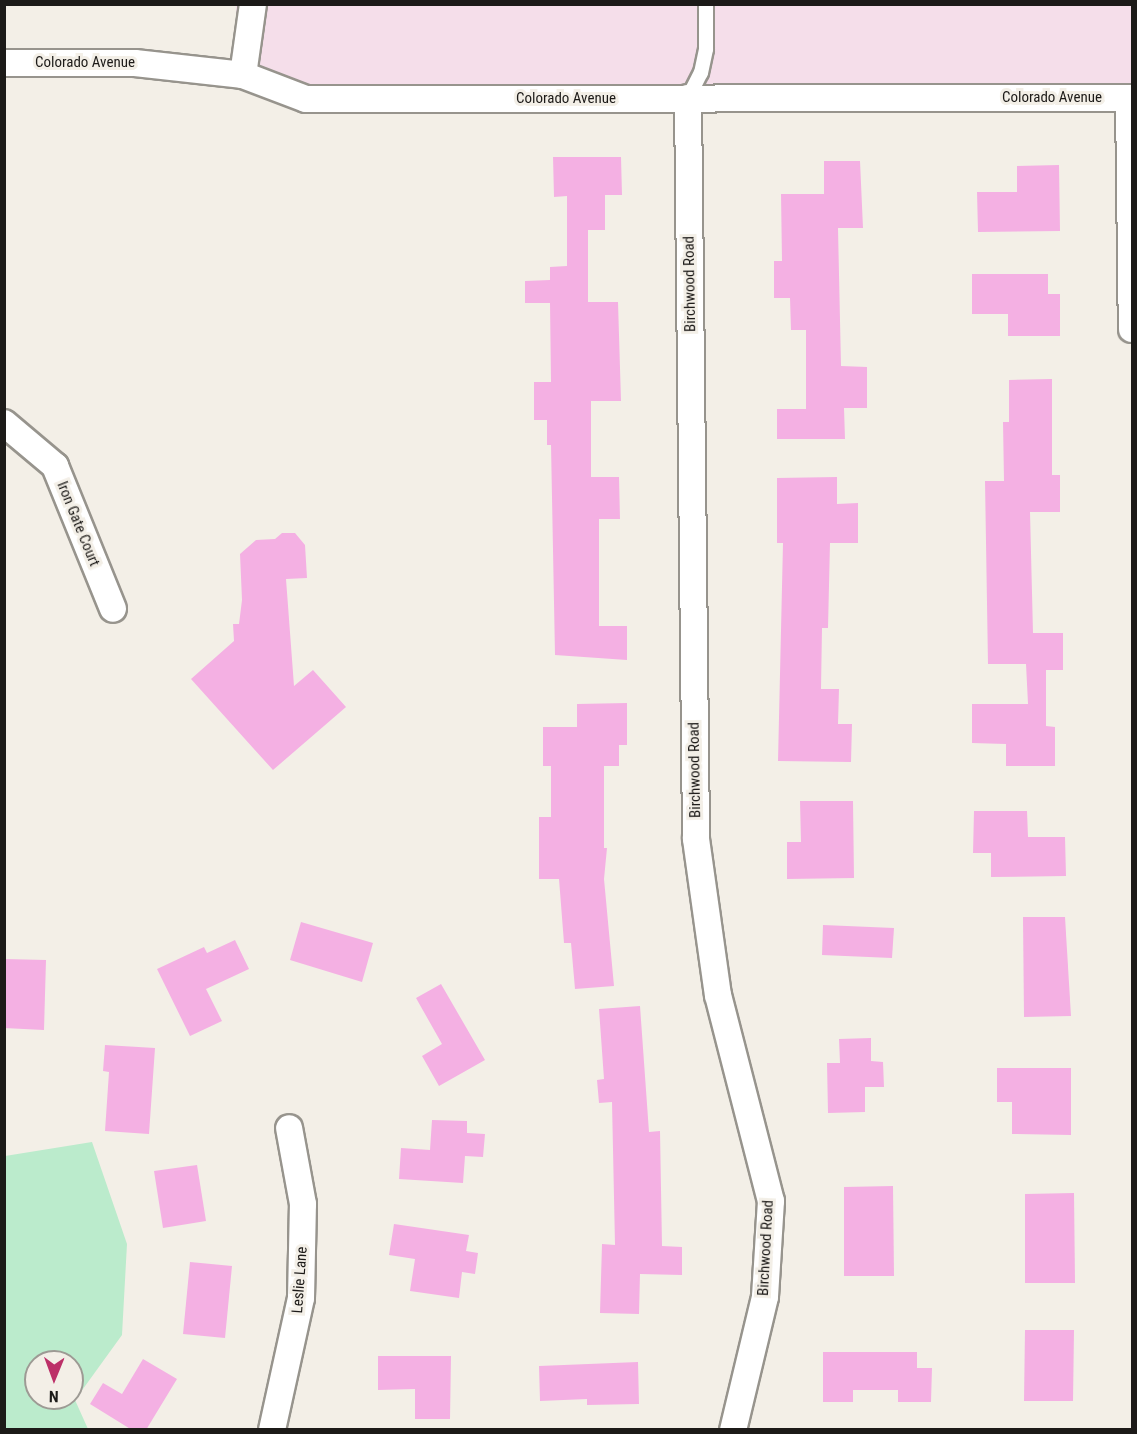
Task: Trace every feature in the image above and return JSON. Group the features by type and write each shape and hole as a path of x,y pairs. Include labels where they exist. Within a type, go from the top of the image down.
{"street":[{"path":"243,75 253,4"},
{"name":"Colorado Avenue","path":"4,63 135,63 243,75 306,99 1131,98"},
{"path":"1131,98 1132,330"},
{"name":"Birchwood Road","path":"688,99 696,839 717,995 771,1201 765,1297 733,1430"},
{"name":"Iron Gate Court","path":"4,423 55,466 113,609"},
{"name":"Leslie Lane","path":"272,1430 302,1298 303,1204 289,1128"}],"lane":[{"path":"688,99 700,74 706,49 706,4"}],"shaded area":[{"path":"236,5 1132,5 1132,87 306,92 236,63"}],"green space":[{"path":"92,1142 127,1244 122,1335 84,1388 84,1350 24,1350 24,1410 79,1410 88,1429 5,1429 5,1156"}],"building":[{"path":"553,157 621,157 622,195 605,195 605,230 588,230 588,302 618,302 621,401 591,401 591,477 619,477 620,519 599,519 599,626 627,626 627,660 555,655 551,445 547,445 547,420 534,420 534,382 551,382 550,303 525,303 525,281 550,280 550,267 567,266 567,196 554,197"},
{"path":"824,161 860,161 863,228 838,228 841,366 867,367 867,408 844,408 845,439 777,439 777,409 806,409 806,330 791,330 790,298 774,298 774,261 782,261 781,194 824,194"},
{"path":"1059,165 1060,231 978,232 977,192 1017,192 1017,166"},
{"path":"972,274 1048,274 1048,294 1060,294 1060,336 1008,336 1008,314 972,314"},
{"path":"1052,379 1052,475 1060,475 1060,512 1030,512 1033,633 1063,633 1063,670 1046,670 1046,726 1055,727 1055,766 1006,766 1006,744 972,743 972,704 1028,704 1026,664 988,664 985,481 1004,481 1003,422 1009,422 1009,380"},
{"path":"837,477 837,504 858,503 858,543 830,543 828,628 822,628 821,689 839,689 838,724 852,724 851,762 778,761 783,543 777,543 777,478"},
{"path":"282,533 295,533 305,545 307,578 286,579 294,686 313,670 346,707 273,770 191,679 234,641 233,624 239,624 242,600 240,554 256,540 275,539"},
{"path":"627,703 627,745 619,745 619,766 604,766 604,848 607,848 604,879 614,986 575,989 571,943 564,943 559,879 539,879 539,817 551,817 551,766 543,766 543,727 577,727 577,704"},
{"path":"800,801 853,801 854,878 787,879 787,842 801,842"},
{"path":"974,811 1027,811 1028,837 1065,837 1066,876 991,877 991,853 973,853"},
{"path":"1023,917 1065,917 1071,1016 1024,1017"},
{"path":"301,922 373,943 362,982 290,960"},
{"path":"823,925 894,928 892,958 822,955"},
{"path":"235,940 249,969 206,989 222,1021 190,1036 157,969 204,947 207,953"},
{"path":"4,959 46,960 44,1030 4,1028"},
{"path":"441,984 485,1060 439,1086 422,1056 442,1044 416,998"},
{"path":"640,1006 649,1132 660,1131 662,1246 682,1247 682,1275 640,1274 639,1314 600,1313 602,1244 615,1245 612,1102 599,1103 597,1080 604,1079 599,1009"},
{"path":"871,1038 871,1061 883,1062 884,1087 865,1087 865,1112 828,1113 827,1063 840,1063 839,1039"},
{"path":"105,1045 155,1048 149,1134 105,1131 109,1072 103,1071"},
{"path":"997,1068 1071,1068 1071,1135 1012,1134 1012,1102 997,1102"},
{"path":"432,1120 467,1121 467,1133 485,1134 483,1157 465,1156 463,1183 399,1179 401,1148 430,1150"},
{"path":"197,1165 206,1221 163,1228 154,1171"},
{"path":"893,1186 894,1276 844,1276 844,1187"},
{"path":"1074,1193 1075,1283 1025,1283 1025,1194"},
{"path":"394,1224 469,1235 466,1251 478,1253 475,1274 462,1272 459,1298 410,1291 415,1259 389,1255"},
{"path":"190,1262 232,1266 225,1338 183,1334"},
{"path":"1025,1330 1074,1330 1073,1401 1024,1401"},
{"path":"823,1352 917,1352 917,1368 932,1368 931,1402 898,1402 898,1390 853,1390 853,1402 823,1402"},
{"path":"378,1356 451,1356 450,1419 415,1419 415,1389 378,1390"},
{"path":"143,1359 177,1379 146,1430 132,1430 90,1404 103,1383 122,1394"},
{"path":"638,1362 639,1404 587,1405 587,1399 540,1401 539,1366"}]}
